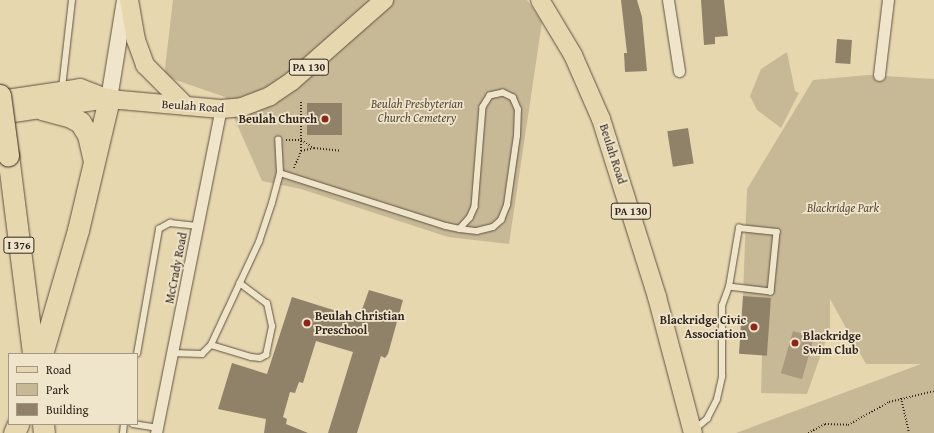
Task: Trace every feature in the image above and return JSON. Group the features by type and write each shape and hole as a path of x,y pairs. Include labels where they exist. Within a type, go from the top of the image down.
{"highway":[{"name":"I 376","path":"0,95 32,345"},
{"path":"42,353 95,162 109,99"},
{"path":"42,109 69,116 80,122 88,135 95,162"}],"main road":[{"path":"109,99 125,0"},
{"path":"130,0 136,40 145,65 186,106"},
{"name":"Beulah Road","path":"0,115 109,99 221,109 250,105 280,89 384,0"},
{"name":"Beulah Road","path":"540,0 573,55 601,119 656,297 692,432"},
{"name":"Beulah Road","path":"0,100 80,88 109,99"}],"street":[{"path":"668,0 679,72"},
{"path":"879,75 888,0"},
{"name":"McCrady Road","path":"156,431 221,109"}],"lane":[{"path":"62,90 72,0"},
{"path":"280,173 384,208 460,229 477,231 493,227 501,220 507,205 518,136 518,110 513,98 503,93 490,96 483,107 475,206 470,218 460,229"},
{"path":"172,353 202,354 211,345 259,242 280,173 278,140"},
{"path":"137,353 159,229 170,223 197,226"},
{"path":"692,432 707,419 717,399 724,350 722,306 729,287 739,228 778,232 771,292 729,287"},
{"path":"211,345 251,357 260,358 266,355 272,327 267,304 240,284"},
{"path":"136,425 156,431"}],"path":[{"path":"290,176 301,151 302,102"},
{"path":"278,140 301,140 314,148"},
{"path":"301,151 314,148 341,151"},
{"path":"808,433 825,424 848,425 901,398 934,391"},
{"path":"901,398 909,433"}],"green space":[{"name":"Beulah Presbyterian Church Cemetery","path":"173,0 527,0 542,22 509,244 448,237 301,189 262,181 225,97 164,76"},
{"path":"787,52 795,91 799,93 781,128 757,110 750,96 761,69"},
{"name":"Blackridge Park","path":"868,75 934,79 934,433 736,433 921,364 866,364 830,299 830,329 807,394 761,393 762,356 771,299 743,296 747,189 813,80"}],"shaded area":[{"path":"793,331 814,337 802,379 781,373"}],"building":[{"path":"621,0 637,0 642,17 647,71 625,72 624,53 627,53"},
{"path":"701,0 724,0 728,36 715,37 715,44 704,45"},
{"path":"837,39 852,40 850,64 835,63"},
{"name":"Beulah Church","path":"307,103 342,103 342,135 307,135"},
{"path":"688,128 694,164 673,167 667,131"},
{"path":"369,290 403,300 388,354 385,358 381,356 357,433 328,433 353,352 316,341 303,383 299,382 295,393 290,392 283,417 287,419 286,424 308,433 264,433 266,419 218,409 232,363 267,374 292,297 359,318"},
{"name":"Blackridge Civic Association","path":"743,296 771,298 767,356 739,354"}],"place":[{"name":"Beulah Church","path":"325,119"},
{"name":"Beulah Christian Preschool","path":"307,323"},
{"name":"Blackridge Civic Association","path":"754,327"},
{"name":"Blackridge Swim Club","path":"795,343"}]}
